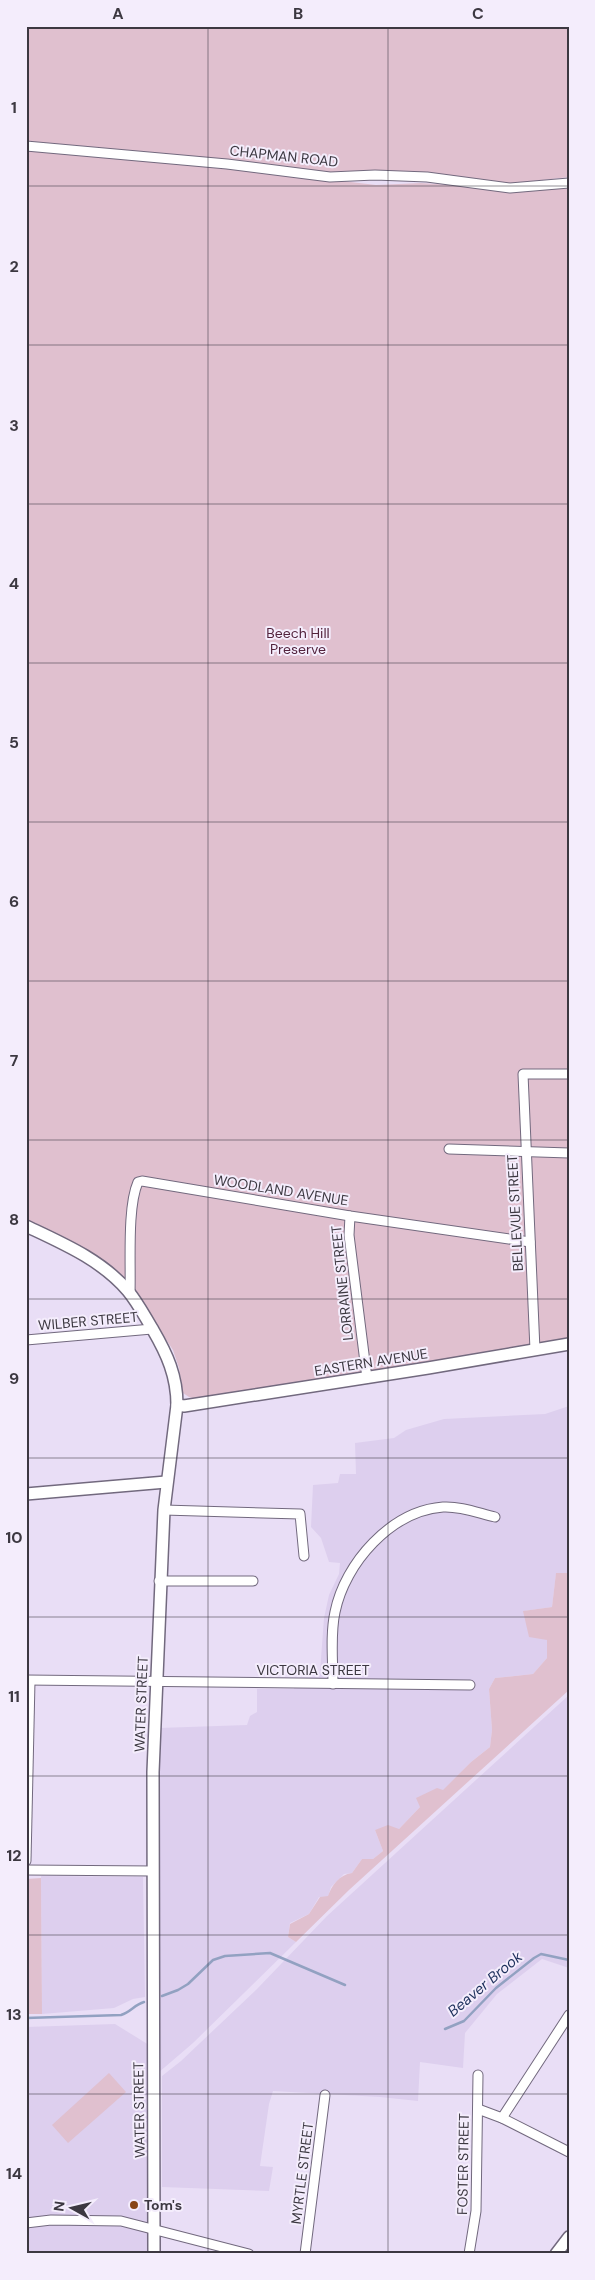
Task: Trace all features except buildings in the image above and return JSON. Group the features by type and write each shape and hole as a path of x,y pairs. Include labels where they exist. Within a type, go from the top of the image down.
{"street":[{"name":"CHAPMAN ROAD","path":"26,146 227,164 330,177 375,174 427,177 510,188 569,183"},
{"name":"BELLEVUE STREET","path":"535,1350 523,1074 569,1074"},
{"path":"449,1149 569,1152"},
{"name":"WOODLAND AVENUE","path":"130,1293 132,1217 138,1182 350,1216 530,1242"},
{"name":"LORRAINE STREET","path":"350,1216 349,1235 367,1378"},
{"name":"WATER STREET","path":"26,1226 85,1256 111,1275 130,1293 171,1364 177,1392 177,1405 166,1482 156,1683 153,1871 154,2254"},
{"name":"WILBER STREET","path":"26,1340 152,1330"},
{"name":"EASTERN AVENUE","path":"177,1405 184,1406 367,1378 569,1344"},
{"path":"26,1494 166,1482"},
{"path":"333,1684 334,1613 340,1592 357,1563 375,1542 394,1525 428,1509 456,1507 495,1517"},
{"path":"164,1510 300,1514 304,1556"},
{"path":"160,1581 253,1581"},
{"path":"26,1861 28,1680"},
{"name":"VICTORIA STREET","path":"28,1680 156,1683 470,1685"},
{"path":"26,1870 153,1871"},
{"path":"502,2118 569,2015"},
{"name":"FOSTER STREET","path":"469,2254 476,2211 478,2075"},
{"name":"MYRTLE STREET","path":"305,2254 325,2094"},
{"path":"478,2109 502,2118 569,2152"},
{"path":"26,2223 51,2220 121,2220 249,2254"},
{"path":"556,2254 569,2238"}],"shaded area":[{"path":"569,1406 569,1573 556,1574 552,1607 524,1611 547,1640 547,1658 533,1674 495,1678 489,1689 492,1730 490,1747 471,1762 443,1791 420,1807 399,1829 375,1830 383,1851 373,1859 362,1859 352,1873 344,1874 331,1887 328,1897 319,1897 309,1914 290,1923 288,1937 296,1942 193,2043 158,2073 159,1728 247,1725 250,1716 257,1712 257,1689 294,1689 296,1678 314,1677 320,1672 324,1618 329,1595 339,1574 340,1563 329,1562 321,1538 311,1527 313,1485 338,1483 340,1474 356,1474 355,1443 394,1438 406,1430 444,1419 545,1414"},
{"path":"569,1695 569,1968 542,1959 497,1994 465,2033 463,2068 420,2062 418,2101 273,2091 269,2104 260,2166 273,2167 269,2191 162,2187 162,2076 181,2061 257,1989 327,1916"},
{"path":"41,1876 143,1877 145,1997 133,1999 114,2008 42,2014"},
{"path":"115,2024 149,2045 150,2254 26,2254 26,2027"}],"green space":[{"path":"26,26 569,26 569,177 507,184 394,172 371,171 329,174 26,143"},
{"name":"Beech Hill Preserve","path":"26,149 234,168 376,185 421,183 484,187 569,183 569,1339 197,1399 183,1393 179,1368 173,1350 137,1296 90,1255 26,1220"},
{"path":"556,1573 569,1573 569,1690 349,1890 296,1942 288,1937 290,1924 309,1914 320,1897 328,1896 334,1884 340,1878 352,1873 362,1859 373,1859 383,1851 375,1830 388,1825 399,1829 420,1807 416,1798 437,1788 443,1790 471,1762 490,1747 492,1730 489,1689 495,1678 533,1674 547,1658 547,1640 529,1637 523,1611 552,1607"},
{"path":"41,1878 42,2014 26,2014 26,1879"},
{"path":"109,2073 126,2092 68,2143 52,2125"}],"waterway":[{"name":"Beaver Brook","path":"162,1996 188,1984 213,1960 225,1956 270,1953 345,1985"},
{"name":"Beaver Brook","path":"445,2029 464,2021 496,1988 541,1954 569,1960"},
{"name":"Beaver Brook","path":"26,2018 121,2015 144,2002"}],"place":[{"name":"Tom's","path":"134,2205"}]}
